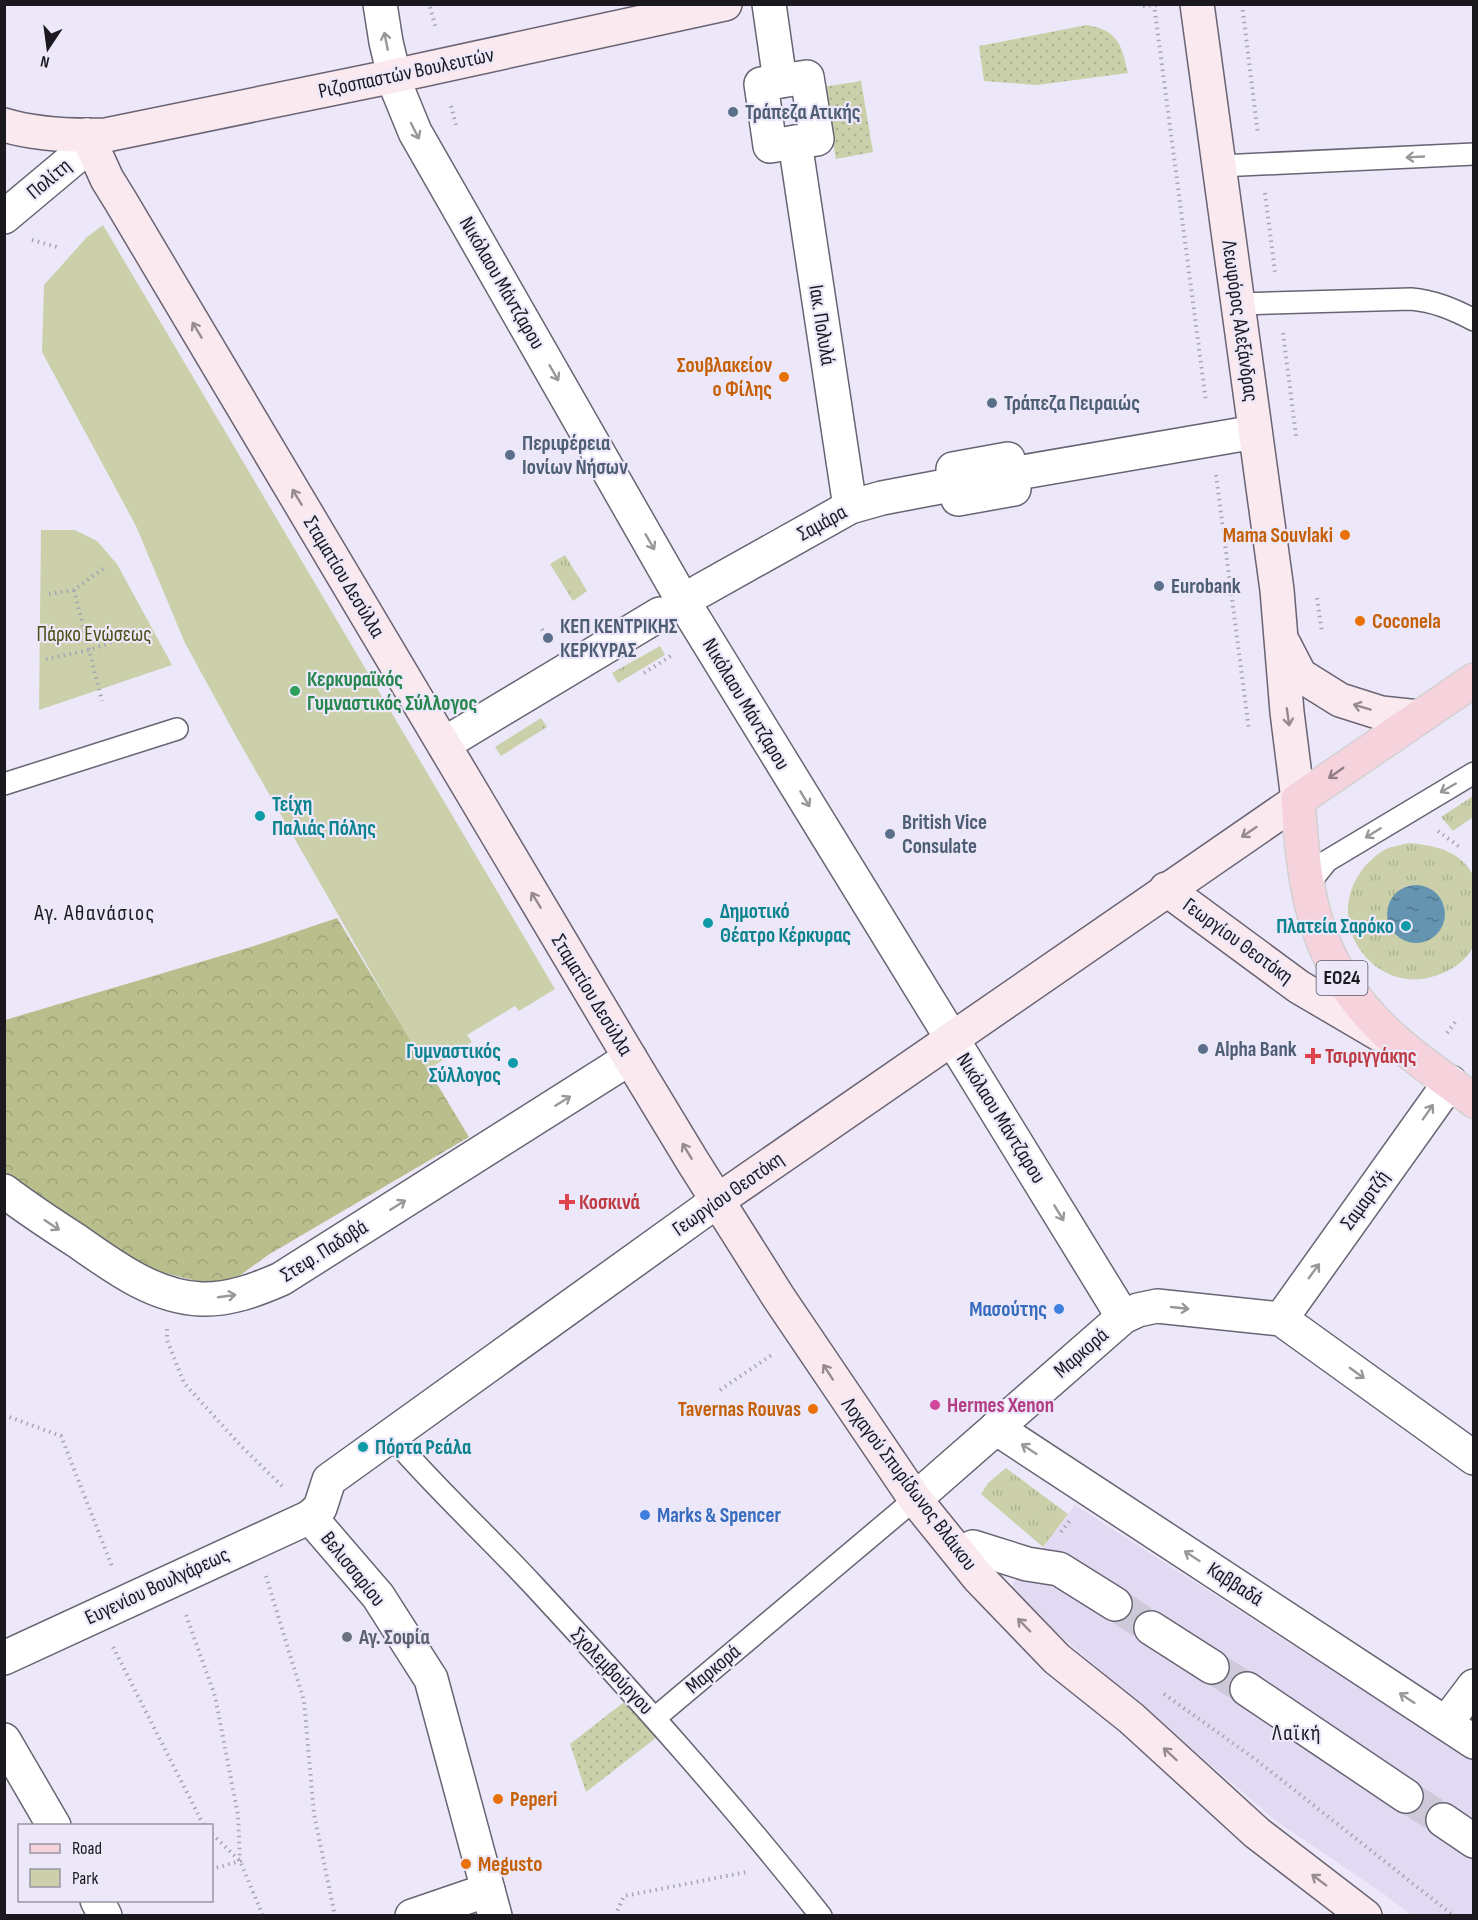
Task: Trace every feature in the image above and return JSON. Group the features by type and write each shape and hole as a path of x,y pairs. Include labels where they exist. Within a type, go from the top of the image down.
{"main road":[{"name":"Ριζοσπαστών Βουλευτών","path":"4,125 47,133 87,135 122,131 394,76 725,4"},
{"name":"Λεωφόρος Αλεξάνδρας","path":"1197,4 1277,590 1287,712 1298,800"},
{"name":"Σταματίου Δεσύλλα","path":"87,135 107,179 717,1201"},
{"name":"Λεωφόρος Αλεξάνδρας","path":"1282,638 1300,675 1340,700 1381,713 1419,717"},
{"path":"1298,800 1419,717 1470,687"},
{"name":"Γεωργίου Θεοτόκη","path":"717,1201 1298,800"},
{"name":"ΕΟ24","path":"1298,800 1308,893 1319,933 1336,968 1374,1021 1403,1047 1461,1092"},
{"name":"Γεωργίου Θεοτόκη","path":"1166,889 1299,987 1403,1047"},
{"name":"Λοχαγού Σπυρίδωνος Βλάικου","path":"717,1201 841,1392 915,1499 978,1576 1057,1659 1131,1718 1257,1833 1365,1916"}],"street":[{"name":"Νικόλαου Μάντζαρου","path":"380,4 397,88 415,132 683,601 1123,1317"},
{"name":"Ιακ. Πολυλά","path":"769,4 780,81 760,84 770,146 795,142 850,507"},
{"name":"Πολίτη","path":"4,217 78,155 87,135"},
{"name":"Σαμάρα","path":"700,591 850,507 882,498 956,484 958,499 1014,489 1011,474 1255,432"},
{"path":"444,744 660,614"},
{"name":"Στεφ. Παδοβά","path":"12,1200 119,1270 164,1293 201,1299 230,1296 256,1290 281,1279 630,1058"},
{"name":"Σαμαρτζή","path":"1281,1319 1461,1092"},
{"name":"Γεωργίου Θεοτόκη","path":"310,1517 320,1508 329,1480 717,1201"},
{"name":"Μαρκορά","path":"915,1499 1123,1317 1138,1310 1165,1306 1281,1319 1473,1458"},
{"name":"Καββαδά","path":"996,1428 1473,1742"},
{"name":"Ευγενίου Βουλγάρεως","path":"4,1658 310,1517"},
{"name":"Βελισσαρίου","path":"310,1517 378,1596 431,1678 491,1903"},
{"path":"973,1547 1028,1563 1059,1569 1115,1604"},
{"path":"1151,1628 1212,1667"},
{"path":"1446,1723 1473,1686"},
{"path":"1247,1689 1406,1796"},
{"path":"4,1740 53,1824"},
{"path":"1443,1820 1473,1841"},
{"path":"98,1902 105,1916"},
{"path":"412,1916 491,1903"}],"lane":[{"path":"1220,166 1473,154"},
{"path":"1238,304 1411,298 1446,306 1473,320"},
{"path":"4,784 177,729"},
{"path":"1308,893 1315,876 1327,861 1473,773"},
{"name":"Σχολεμβούργου","path":"392,1436 655,1718 781,1865 821,1916"},
{"name":"Μαρκορά","path":"655,1718 915,1499"}],"path":[{"path":"1242,4 1297,443"},
{"path":"1154,5 1251,740"},
{"path":"1143,6 1161,5"},
{"path":"430,7 436,29"},
{"path":"451,105 456,126"},
{"path":"28,239 57,247"},
{"path":"49,594 74,590 104,568"},
{"path":"74,590 102,701"},
{"path":"1317,596 1323,643"},
{"path":"542,629 549,642"},
{"path":"46,659 90,650 139,632"},
{"path":"644,673 679,651"},
{"path":"1437,830 1461,848"},
{"path":"1447,1033 1456,1022"},
{"name":"Βελισσαρίου","path":"164,1293 167,1340 184,1383 310,1517"},
{"path":"720,1390 781,1348"},
{"path":"4,1415 61,1436 103,1546"},
{"path":"267,1577 304,1701 314,1814 335,1916"},
{"path":"184,1608 214,1696 238,1815 240,1861 263,1916"},
{"path":"116,1652 203,1824"},
{"path":"213,1835 240,1861"},
{"path":"213,1869 240,1861"},
{"path":"615,1916 624,1896 751,1871"}],"shaded area":[{"path":"1075,1505 1473,1761 1473,1915 1411,1915 1384,1894 1276,1821 1008,1591"}],"green space":[{"path":"1087,25 1106,31 1117,40 1128,73 1037,85 984,81 979,46"},
{"path":"861,81 873,152 836,159 823,87"},
{"name":"Κερκυραϊκός Γυμναστικός Σύλλογος","path":"103,225 555,989 519,1011 515,1006 467,1035 472,1042 427,1070 185,643 136,526 42,352 44,285 87,237"},
{"name":"Πάρκο Ενώσεως","path":"41,530 75,530 97,541 117,564 172,665 39,710"},
{"path":"565,555 587,591 573,601 550,564"},
{"path":"660,646 665,655 618,683 612,673"},
{"path":"541,718 547,727 501,756 495,747"},
{"path":"1473,796 1473,817 1453,831 1441,817"},
{"path":"1409,843 1428,845 1454,855 1468,867 1473,875 1473,947 1452,969 1419,979 1397,977 1378,968 1363,953 1352,935 1348,914 1351,892 1364,867 1386,849","holes":["1410,885 1436,894 1445,909 1398,937 1389,922 1388,908 1395,895 1402,889"]},
{"path":"337,918 469,1137 268,1255 231,1282 205,1283 156,1271 86,1232 5,1173 5,1020 251,947"},
{"path":"1006,1468 1068,1514 1043,1547 981,1494 988,1483"},
{"path":"628,1699 657,1737 586,1792 570,1744"}],"water":[{"path":"1416,885 1427,887 1440,898 1445,914 1443,925 1432,938 1416,943 1405,941 1392,930 1387,914 1389,903 1400,890"}],"tunnel":[{"path":"1115,1604 1151,1628"},
{"path":"1212,1667 1247,1689"},
{"path":"1406,1796 1443,1820"}],"place":[{"name":"Τράπεζα Ατικής","path":"733,112"},
{"name":"Σουβλακείον ο Φίλης","path":"784,377"},
{"name":"Τράπεζα Πειραιώς","path":"992,403"},
{"name":"Περιφέρεια Ιονίων Νήσων","path":"510,455"},
{"name":"Mama Souvlaki","path":"1345,535"},
{"name":"Eurobank","path":"1159,586"},
{"name":"Coconela","path":"1360,621"},
{"name":"ΚΕΠ ΚΕΝΤΡΙΚΗΣ ΚΕΡΚΥΡΑΣ","path":"548,638"},
{"name":"Κερκυραϊκός Γυμναστικός Σύλλογος","path":"295,691"},
{"name":"Τείχη Παλιάς Πόλης","path":"260,816"},
{"name":"British Vice Consulate","path":"890,834"},
{"name":"Δημοτικό Θέατρο Κέρκυρας","path":"708,923"},
{"name":"Πλατεία Σαρόκο","path":"1406,926"},
{"name":"Alpha Bank","path":"1203,1049"},
{"name":"Τσιριγγάκης","path":"1313,1056"},
{"name":"Γυμναστικός Σύλλογος","path":"513,1063"},
{"name":"Κοσκινά","path":"567,1202"},
{"name":"Μασούτης","path":"1059,1309"},
{"name":"Hermes Xenon","path":"935,1405"},
{"name":"Tavernas Rouvas","path":"813,1409"},
{"name":"Πόρτα Ρεάλα","path":"363,1447"},
{"name":"Marks & Spencer","path":"645,1515"},
{"name":"Αγ. Σοφία","path":"347,1637"},
{"name":"Peperi","path":"498,1799"},
{"name":"Megusto","path":"466,1864"}],"district":[{"name":"Αγ. Αθανάσιος","path":"95,913"},
{"name":"Λαϊκή","path":"1297,1733"}]}
